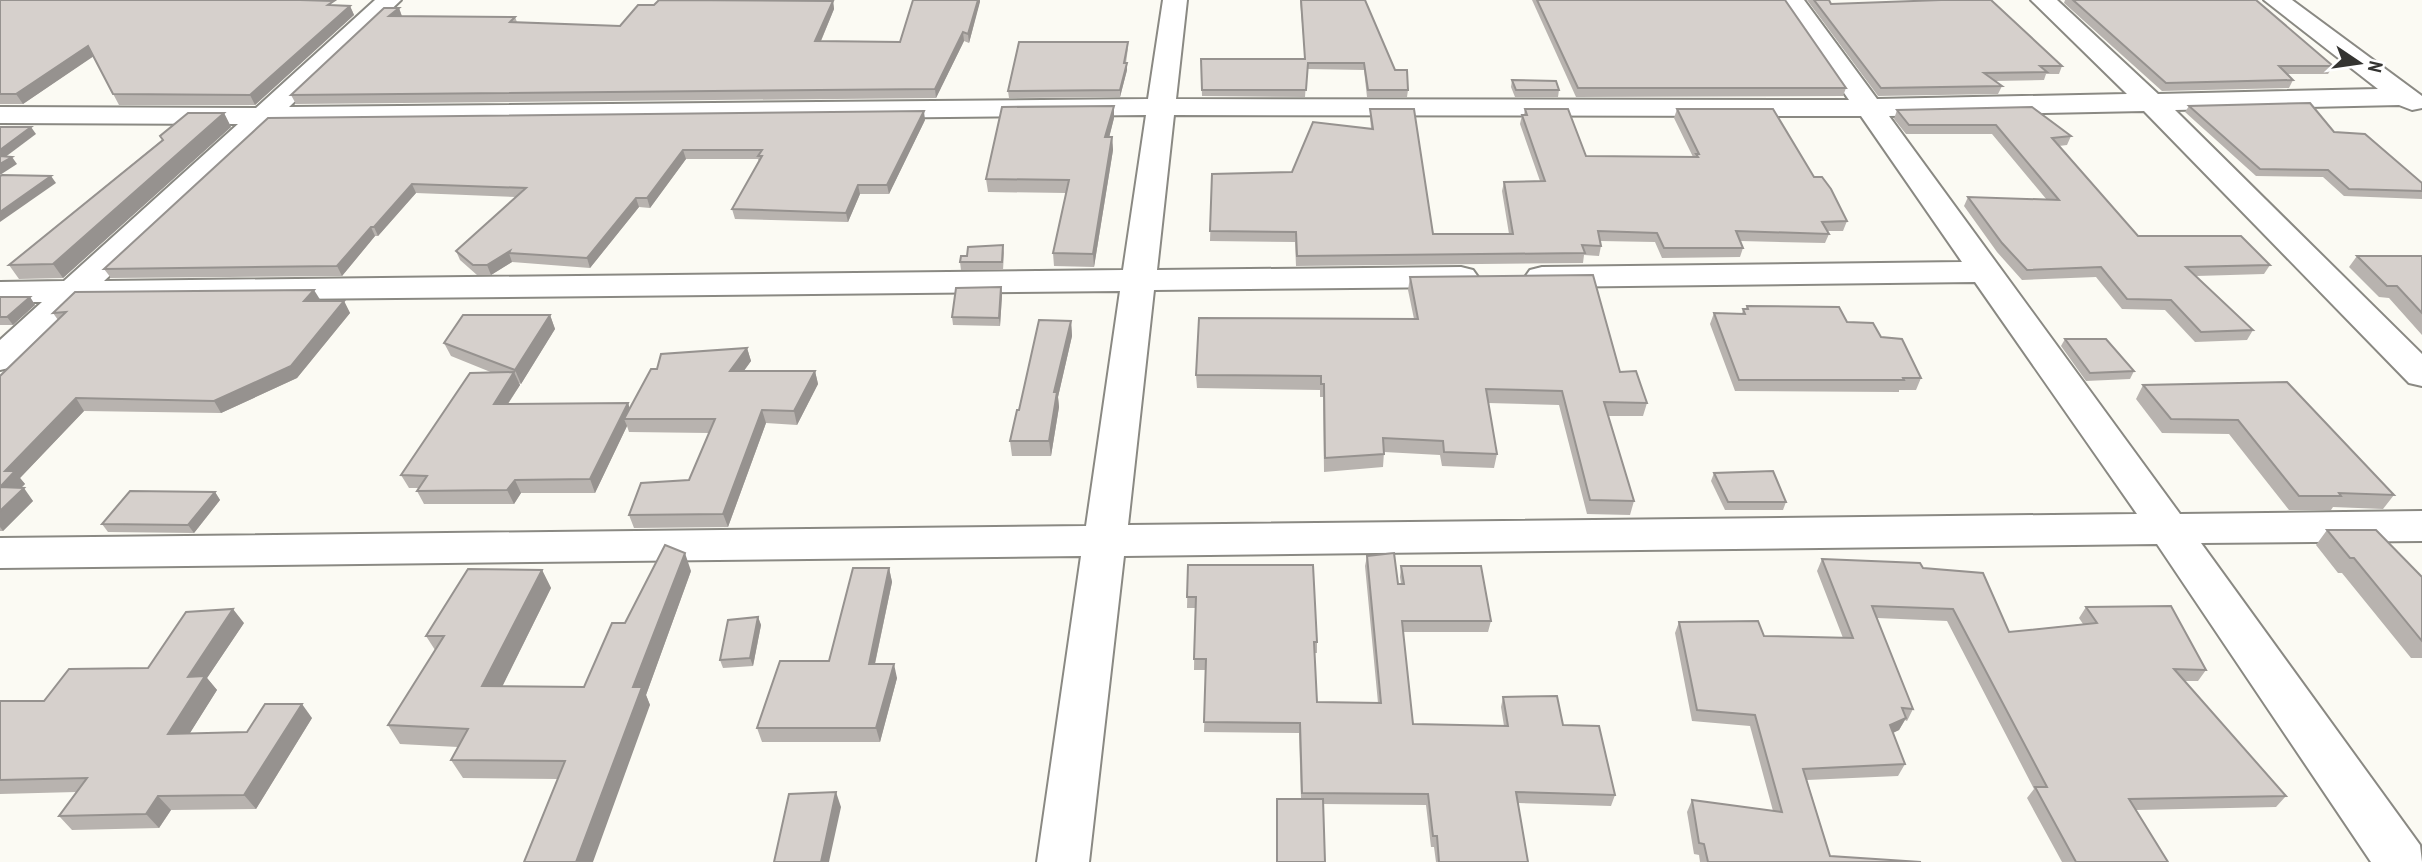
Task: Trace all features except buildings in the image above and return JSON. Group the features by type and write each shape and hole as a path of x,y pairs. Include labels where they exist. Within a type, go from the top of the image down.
{"street":[{"path":"0,359 389,0"},
{"path":"1063,862 1102,540 1175,0"},
{"path":"1792,0 2168,528 2400,862"},
{"path":"2043,0 2153,104 2422,375"},
{"path":"2276,0 2413,103"},
{"path":"0,115 263,116 1161,107 1867,108 2413,103"},
{"path":"0,292 1985,272"},
{"path":"0,553 2422,526"}]}
